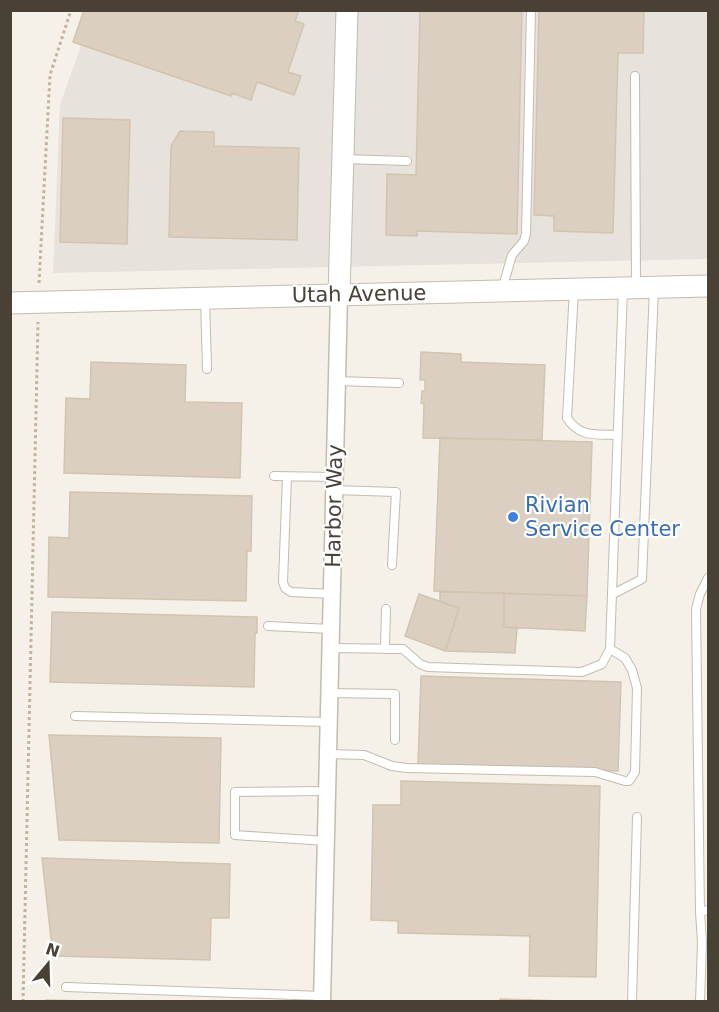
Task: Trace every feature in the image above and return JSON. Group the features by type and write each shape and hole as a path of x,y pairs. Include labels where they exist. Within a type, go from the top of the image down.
{"street":[{"name":"Harbor Way","path":"322,999 346,10"},
{"name":"Utah Avenue","path":"27,303 708,286"}],"lane":[{"path":"502,291 512,255 524,241 526,234 531,10"},
{"path":"613,594 642,579 635,76"},
{"path":"343,159 407,161"},
{"path":"330,648 403,649 420,664 428,667 582,672 602,664 610,649 618,435 637,287"},
{"path":"574,289 567,418 575,429 584,434 618,435"},
{"path":"205,298 207,369"},
{"path":"337,381 399,383"},
{"path":"274,476 396,492 392,565"},
{"path":"287,477 282,582 291,592 332,594"},
{"path":"700,1002 704,911 696,609 708,578"},
{"path":"385,649 386,609"},
{"path":"268,626 331,629"},
{"path":"328,754 364,755 392,766 407,768 595,772 629,781 635,772 636,688 632,670 625,658 610,649"},
{"path":"329,693 395,693 395,740"},
{"path":"75,716 329,722"},
{"path":"326,841 235,836 235,792 327,791"},
{"path":"632,1002 637,817"},
{"path":"66,987 322,999"}],"path":[{"path":"22,1002 36,353 27,303 39,273 50,75 71,10"}],"shaded area":[{"path":"93,11 708,11 708,259 53,273 60,105"}],"building":[{"path":"84,10 299,10 295,21 304,24 288,72 301,76 294,95 257,82 251,100 232,93 231,96 73,42"},
{"path":"420,10 522,10 517,234 417,231 417,236 386,235 387,174 416,175"},
{"path":"539,10 644,10 643,53 618,53 613,233 554,231 554,216 534,215"},
{"path":"63,118 130,120 127,244 60,242"},
{"path":"180,131 214,132 214,146 299,148 297,240 169,237 171,146"},
{"path":"421,352 461,354 461,362 545,365 542,440 423,438 424,404 421,403 422,391 425,391 425,380 420,380"},
{"path":"91,362 186,365 185,402 242,403 240,478 64,473 66,398 90,399"},
{"name":"Rivian Service Center","path":"440,438 592,442 587,596 434,591"},
{"path":"70,492 252,496 251,551 247,551 246,601 48,597 49,537 69,538"},
{"path":"440,592 504,593 504,627 517,628 515,653 445,651 459,608 440,602"},
{"path":"504,593 587,596 585,631 504,627"},
{"path":"419,594 459,608 445,651 405,636"},
{"path":"52,612 257,617 254,687 50,682"},
{"path":"421,676 621,682 618,771 418,764"},
{"path":"49,735 221,738 219,843 59,840"},
{"path":"401,781 600,786 596,977 529,976 530,936 398,933 398,921 371,920 373,805 401,805"},
{"path":"42,858 230,864 229,918 211,918 210,960 53,956"},
{"path":"500,999 596,1002 500,1002"},
{"path":"46,1000 129,1002 46,1002"}],"place":[{"name":"Rivian Service Center","path":"513,517"}]}
